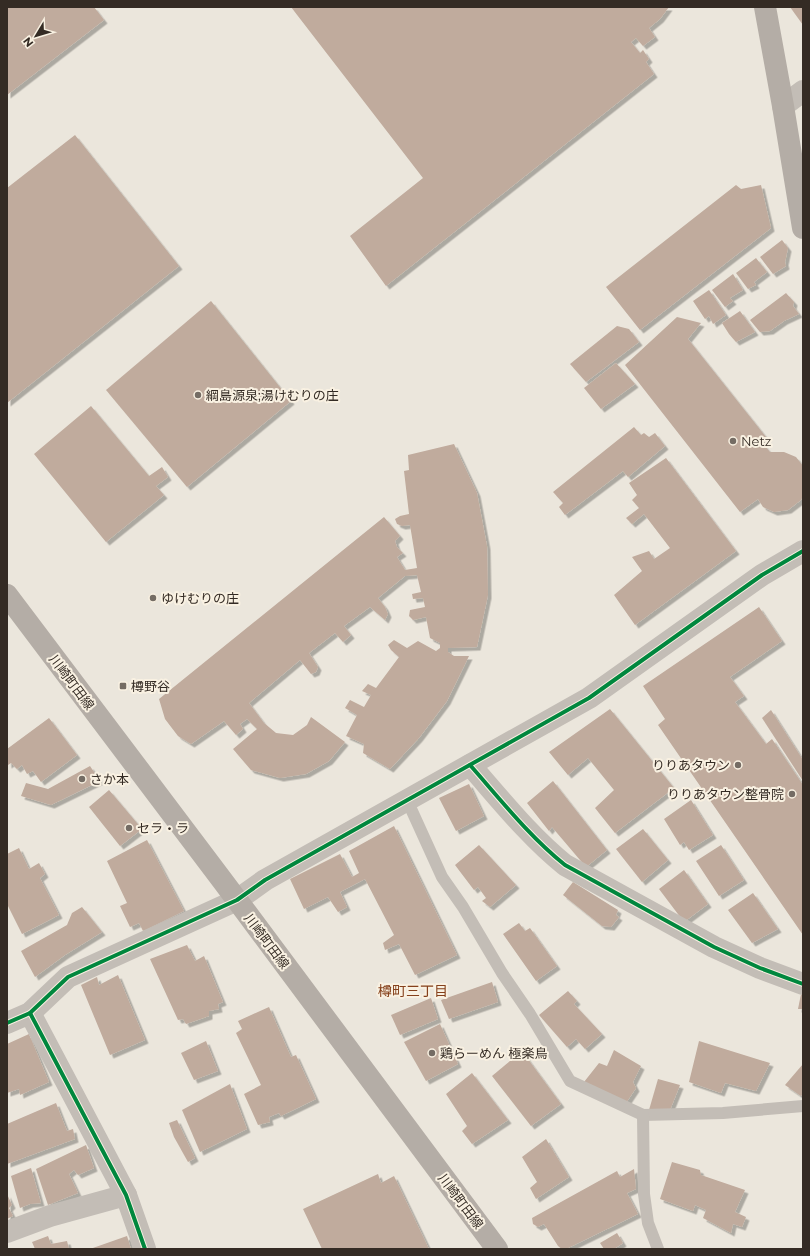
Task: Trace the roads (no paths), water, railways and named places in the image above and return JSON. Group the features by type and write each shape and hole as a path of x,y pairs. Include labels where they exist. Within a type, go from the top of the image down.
{"main road":[{"path":"765,7 803,228"},
{"name":"川崎町田線","path":"7,595 497,1249"}],"street":[{"path":"783,106 803,91"},
{"path":"7,1023 30,1013 68,977 237,900 265,880 589,698 762,574 803,551"},
{"path":"470,765 506,807 547,850 565,864 714,947 760,968 803,984"},
{"path":"30,1013 126,1195 145,1249"},
{"path":"7,1232 50,1216 126,1195"}],"lane":[{"path":"407,800 442,877 463,907 502,973 530,1014 570,1081 643,1115 723,1113 803,1106"},
{"path":"643,1115 644,1194 648,1223 658,1249"}],"place":[{"name":"綱島源泉;湯けむりの庄","path":"198,395"},
{"name":"Netz","path":"733,441"},
{"name":"ゆけむりの庄","path":"153,598"},
{"name":"樽野谷","path":"123,686"},
{"name":"りりあタウン","path":"738,765"},
{"name":"さか本","path":"82,779"},
{"name":"りりあタウン整骨院","path":"792,794"},
{"name":"セラ・ラ","path":"129,828"},
{"name":"鶏らーめん 極楽鳥","path":"432,1053"}],"district":[{"name":"樽町三丁目","path":"413,991"}]}
